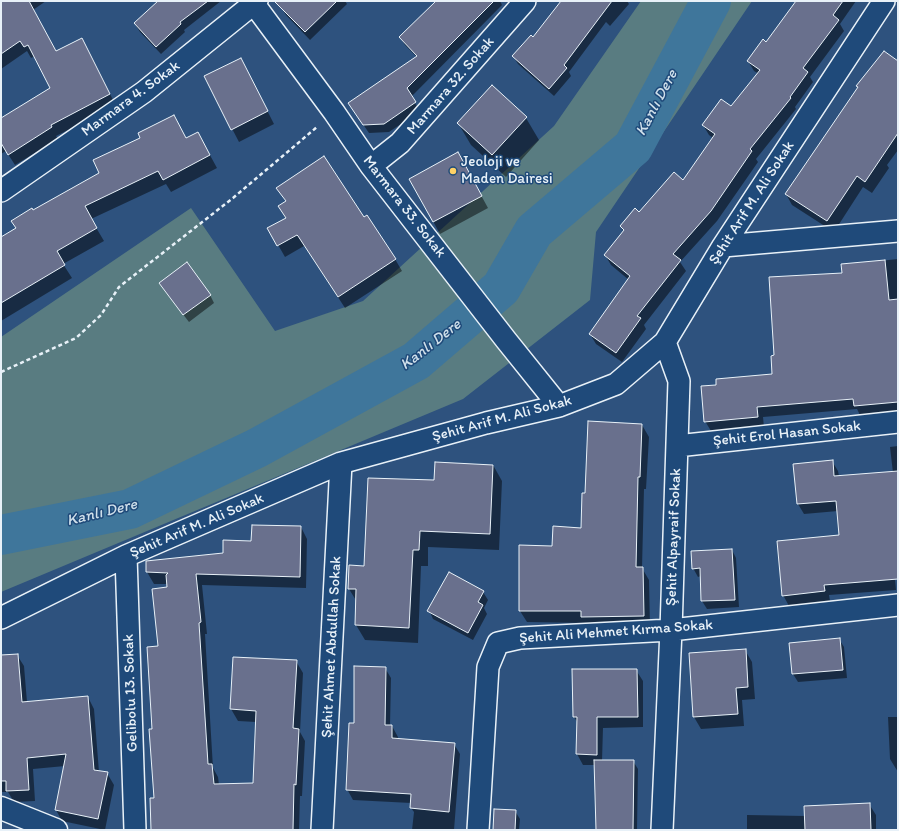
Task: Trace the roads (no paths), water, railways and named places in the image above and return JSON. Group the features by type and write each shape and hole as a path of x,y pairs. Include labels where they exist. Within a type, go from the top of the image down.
{"street":[{"name":"Marmara 32. Sokak","path":"371,166 400,143 525,1"},
{"name":"Şehit Arif M. Ali Sokak","path":"1,618 126,556 341,463 486,423 559,406 616,384 665,342 722,246 884,1"},
{"name":"Marmara 33. Sokak","path":"256,2 371,166 559,406"},
{"name":"Marmara 4. Sokak","path":"1,191 144,92 256,2"},
{"path":"722,246 898,231"},
{"name":"Şehit Alpayraif Sokak","path":"662,830 671,630 679,381 665,342"},
{"name":"Şehit Erol Hasan Sokak","path":"677,446 898,422"},
{"name":"Şehit Ahmet Abdullah Sokak","path":"322,830 341,463"},
{"name":"Gelibolu 13. Sokak","path":"126,556 135,830"},
{"name":"Şehit Ali Mehmet Kırma Sokak","path":"478,830 488,667 498,643 520,638 671,630 898,605"},
{"path":"1,808 56,830"}],"waterway":[{"name":"Kanlı Dere","path":"1,535 130,509 257,448 416,361 501,288 534,231 633,147 711,1"}],"place":[{"name":"Jeoloji ve Maden Dairesi","path":"453,171"}]}
